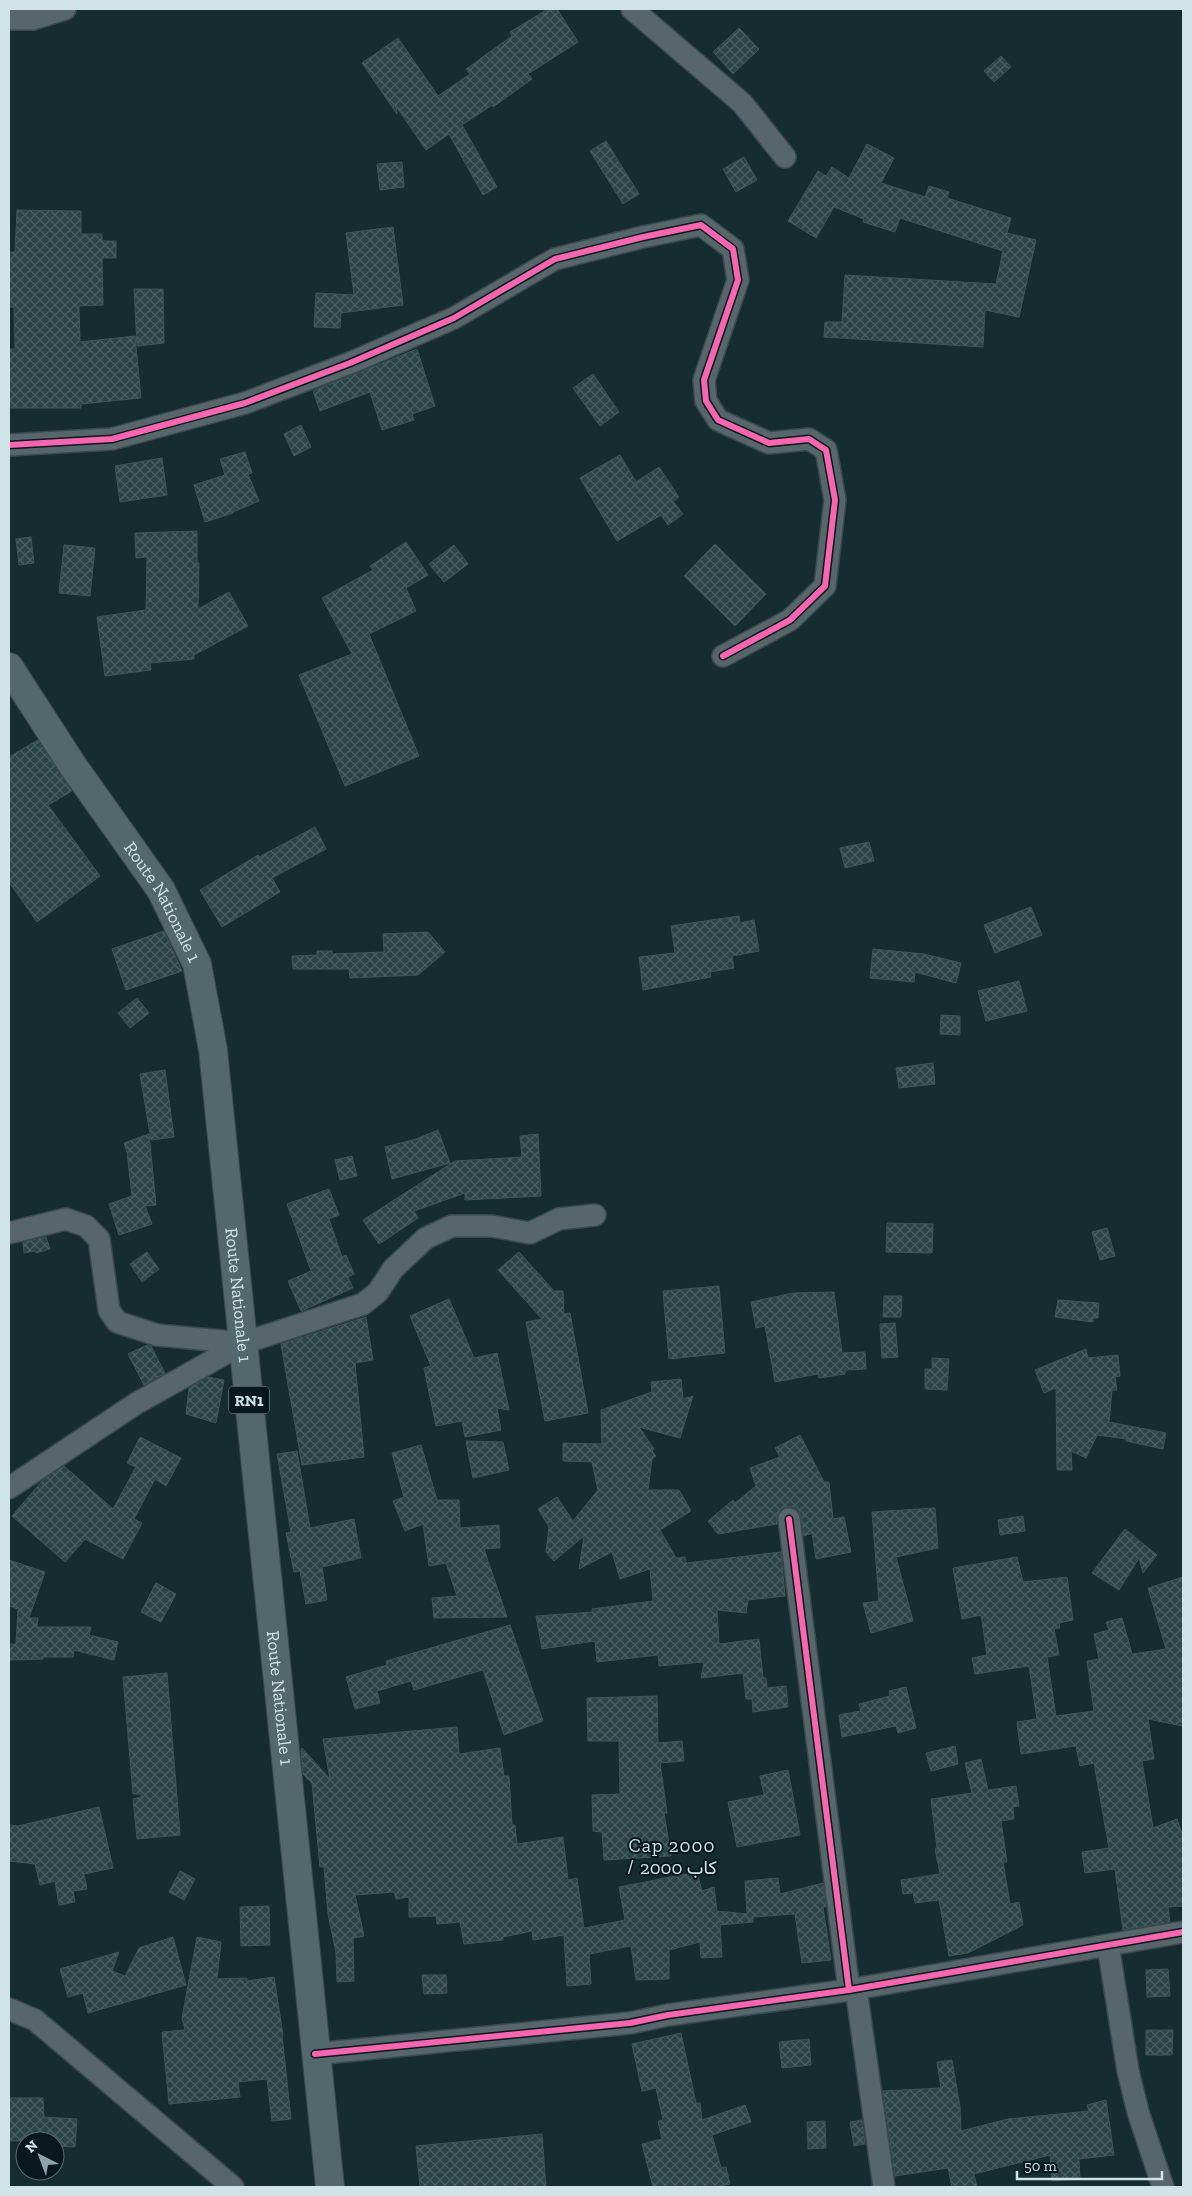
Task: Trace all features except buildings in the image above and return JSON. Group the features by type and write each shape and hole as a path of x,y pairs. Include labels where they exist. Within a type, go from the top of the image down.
{"main road":[{"name":"Route Nationale 1","path":"9,667 73,766 160,890 197,964 213,1050 330,2187"}],"street":[{"path":"9,19 33,19 65,9"},
{"path":"632,9 742,103 785,157"},
{"path":"9,445 112,439 244,403 350,363 454,318 556,259 643,237 702,225 733,249 738,280 704,380 706,401 718,420 770,443 809,439 826,450 835,500 825,586 790,620 723,656"},
{"path":"9,1488 137,1403 244,1343 362,1304 378,1292 393,1269 426,1238 452,1226 492,1226 530,1233 558,1219 595,1216"},
{"path":"9,1232 66,1220 86,1226 99,1239 109,1310 117,1322 157,1334 244,1343"},
{"path":"790,1519 853,1989 884,2187"},
{"path":"315,2054 630,2023 668,2015 853,1989 1183,1932"},
{"path":"1108,1945 1128,2071 1138,2112 1163,2187"},
{"path":"9,2009 35,2020 233,2187"}],"cycle path":[{"path":"9,445 112,439 245,403 350,363 454,318 555,259 701,225 733,249 738,280 704,380 706,401 718,420 769,443 809,439 826,450 835,500 825,586 790,620 723,656"},
{"path":"789,1519 849,1990"},
{"path":"315,2054 630,2023 668,2015 849,1990 1183,1932"}],"district":[{"name":"Cap 2000 / كاب 2000","path":"672,1856"}]}
